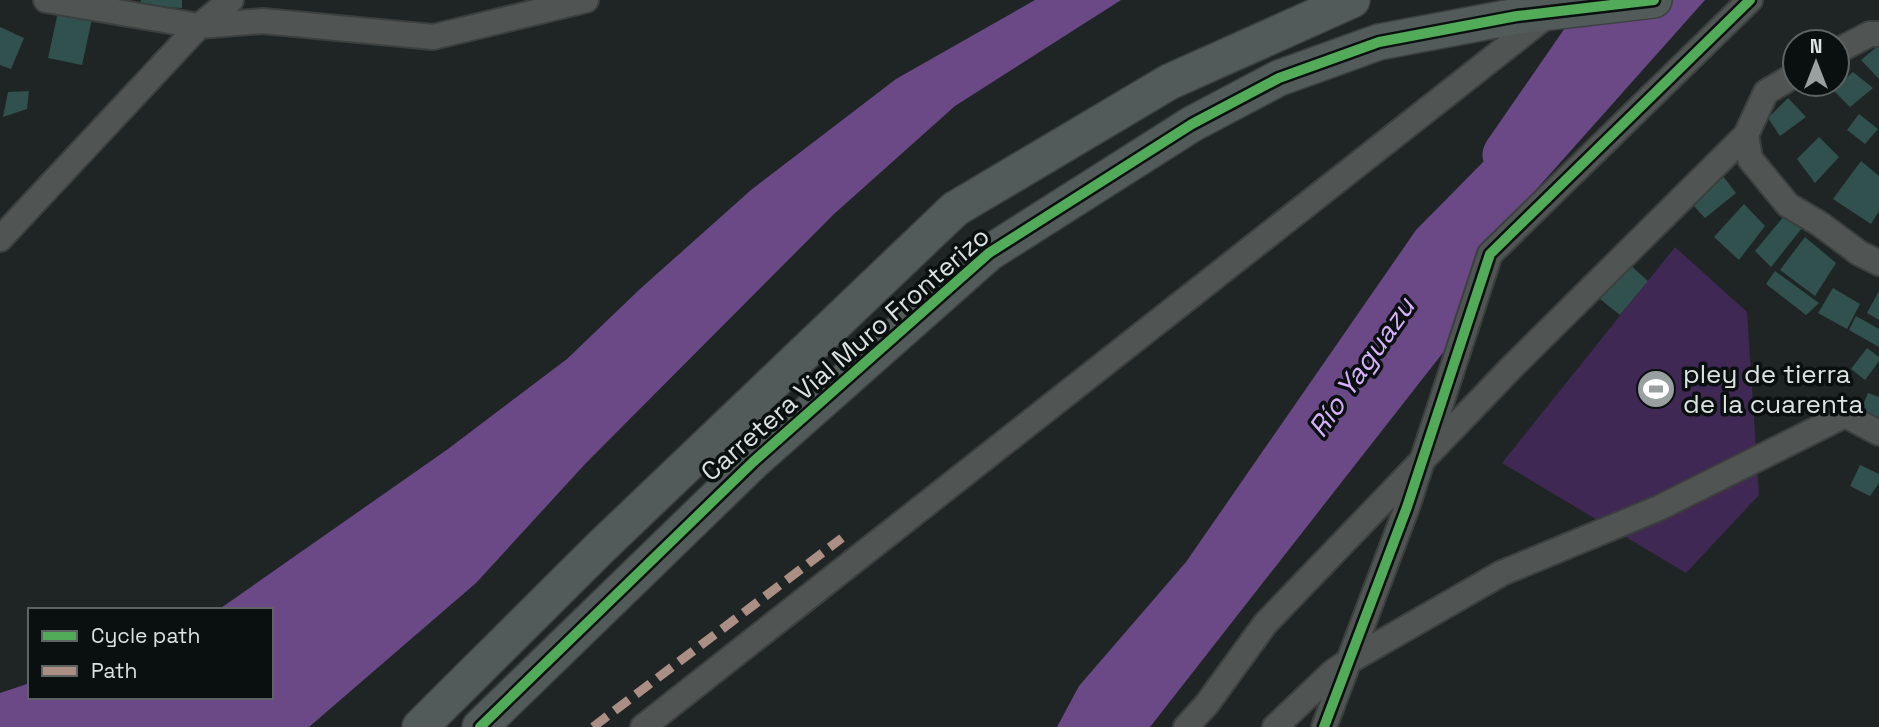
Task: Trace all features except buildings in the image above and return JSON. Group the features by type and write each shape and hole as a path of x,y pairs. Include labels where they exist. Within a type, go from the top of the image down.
{"street":[{"path":"46,0 199,26 263,21 433,37 586,0"},
{"path":"0,239 199,26 231,0"},
{"name":"Carretera Vial Muro Fronterizo","path":"420,727 602,546 955,209 1169,82 1352,0"},
{"name":"Carretera Vial Muro Fronterizo","path":"480,727 753,462 989,253 1192,124 1279,79 1378,42 1517,16 1654,0"},
{"path":"1324,727 1407,507 1490,254 1751,0"},
{"path":"643,727 1551,12"},
{"path":"1851,44 1870,34 1879,34"},
{"path":"1186,727 1207,704 1265,624 1512,367 1745,135 1766,92 1781,83"},
{"path":"1745,135 1750,159 1788,205 1859,253 1879,262"},
{"path":"1275,727 1333,672 1349,661 1502,573 1659,508 1845,415 1879,433"}],"shaded area":[{"name":"pley de tierra de la cuarenta","path":"1675,247 1747,312 1759,495 1686,573 1502,463"}],"water":[{"path":"1035,0 1121,0 955,106 834,214 586,463 476,583 309,727 0,727 0,693 28,684 28,699 273,699 273,608 221,608 448,449 567,359 640,289 751,190 896,79"},
{"path":"1626,0 1705,0 1501,229 1456,336 1150,727 1057,727 1079,686 1186,562 1416,230 1570,74"}],"waterway":[{"name":"Río Yaguazu","path":"1507,155 1614,0"}],"marked path":[{"path":"593,727 842,538"}],"cycle path":[{"path":"480,727 753,462 989,253 1192,124 1279,78 1379,42 1517,16 1654,0"},
{"path":"1324,727 1407,507 1490,254 1750,0"}],"place":[{"name":"pley de tierra de la cuarenta","path":"1656,389"}]}
